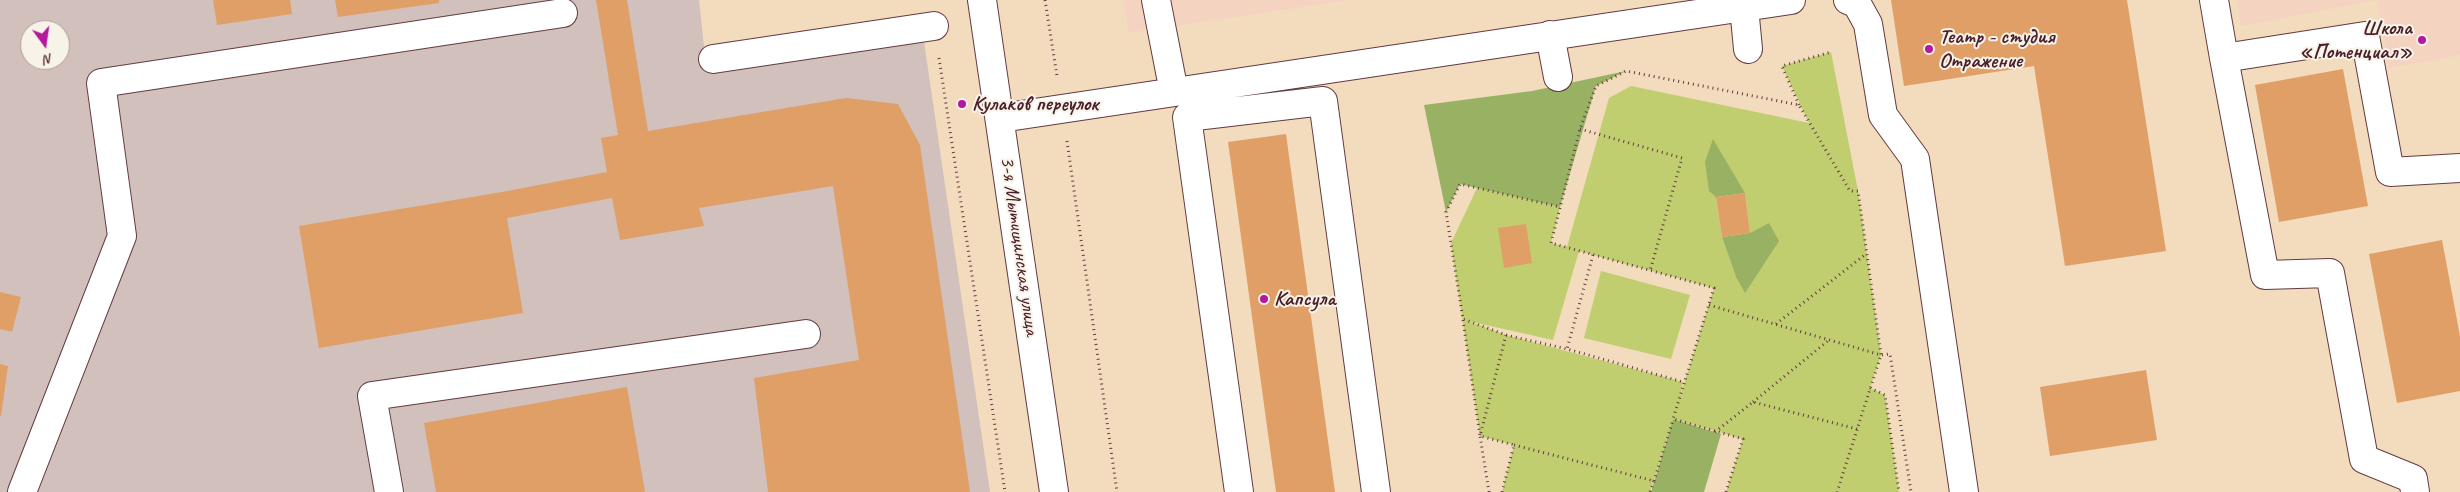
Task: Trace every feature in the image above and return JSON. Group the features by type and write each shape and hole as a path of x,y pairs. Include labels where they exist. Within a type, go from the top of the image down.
{"street":[{"name":"3-я Мытищинская улица","path":"982,0 1054,492"},
{"path":"1156,0 1174,92"},
{"path":"1000,118 1791,0"},
{"path":"1848,0 1856,4 1868,24 1883,115 1915,159 1964,492"},
{"path":"2214,0 2265,276 2330,273 2364,460 2413,479 2415,492"},
{"path":"1744,7 1748,49"},
{"path":"22,492 122,236 101,83 563,13"},
{"path":"713,58 934,26"},
{"path":"1550,35 1558,77"},
{"path":"2224,58 2365,36 2390,172 2460,168"},
{"path":"1239,492 1187,118 1323,101 1376,492"},
{"path":"389,492 372,396 806,334"}],"path":[{"path":"1045,0 1117,492"},
{"path":"934,26 1004,492"},
{"path":"1831,52 1782,66 1799,105 1850,191 1858,190 1881,356 1837,492"},
{"path":"1650,492 1714,288 1551,243 1580,129 1596,86 1626,71 1799,105"},
{"path":"1580,129 1682,158 1650,271"},
{"path":"1489,492 1446,212 1460,184 1560,207"},
{"path":"1567,349 1593,254"},
{"path":"1776,324 1866,254"},
{"path":"1709,305 1881,356 1890,354 1911,492"},
{"path":"1463,319 1506,335 1567,349 1683,382"},
{"path":"1480,436 1506,335"},
{"path":"1715,432 1829,340"},
{"path":"1870,388 1885,396 1900,492"},
{"path":"1753,402 1857,429"},
{"path":"1673,419 1743,439 1726,492"},
{"path":"1480,436 1654,481"},
{"path":"1502,492 1514,445"}],"shaded area":[{"path":"0,0 699,0 706,66 923,35 990,492 0,492"},
{"path":"1123,0 1349,0 1129,33"},
{"path":"2237,0 2377,0 2241,26"},
{"name":"Школа «Потенциал»","path":"2377,0 2460,0 2460,55 2389,68"}],"green space":[{"path":"1831,52 1858,191 1881,355 1870,388 1885,395 1899,492 1726,492 1743,439 1673,419 1650,492 1502,492 1514,445 1480,436 1451,243 1477,188 1560,207 1551,243 1567,247 1609,98 1631,86 1809,123 1782,66","holes":["1745,193 1750,233 1769,224 1736,277 1722,237 1716,197","1579,251 1714,288 1680,397 1683,382 1506,335 1468,321 1553,340"]},
{"path":"1626,71 1596,86 1560,207 1460,184 1446,212 1424,105 1532,91"},
{"path":"1713,139 1745,193 1716,197 1709,191 1705,162"},
{"path":"1769,223 1779,241 1745,293 1736,277 1722,237 1750,233"},
{"path":"1601,271 1690,295 1671,359 1584,338"},
{"path":"1673,419 1721,434 1704,492 1651,492"}],"building":[{"path":"213,0 290,0 292,14 217,25"},
{"path":"335,0 439,0 439,3 338,17"},
{"path":"596,0 627,0 648,131 846,98 898,104 920,145 970,492 768,492 754,378 859,360 833,186 699,208 704,226 620,240 612,198 507,218 523,313 319,348 299,226 502,192 607,172 601,138 618,135"},
{"path":"1891,0 2127,0 2166,251 2065,266 2034,66 1904,86"},
{"path":"2343,69 2368,206 2279,222 2255,85"},
{"path":"1286,134 1335,492 1276,492 1228,142"},
{"path":"1745,193 1750,233 1722,237 1716,197"},
{"path":"1526,224 1532,263 1504,268 1498,228"},
{"path":"2442,240 2460,336 2460,391 2397,403 2369,254"},
{"path":"0,292 21,297 12,332 0,329"},
{"path":"0,364 8,366 1,416 0,416"},
{"path":"2146,370 2157,440 2050,456 2040,387"},
{"path":"627,387 645,492 436,492 424,423"}],"place":[{"name":"Школа «Потенциал»","path":"2422,40"},
{"name":"Театр - студия Отражение","path":"1929,49"},
{"name":"Кулаков переулок","path":"962,104"},
{"name":"Капсула","path":"1264,299"}]}
